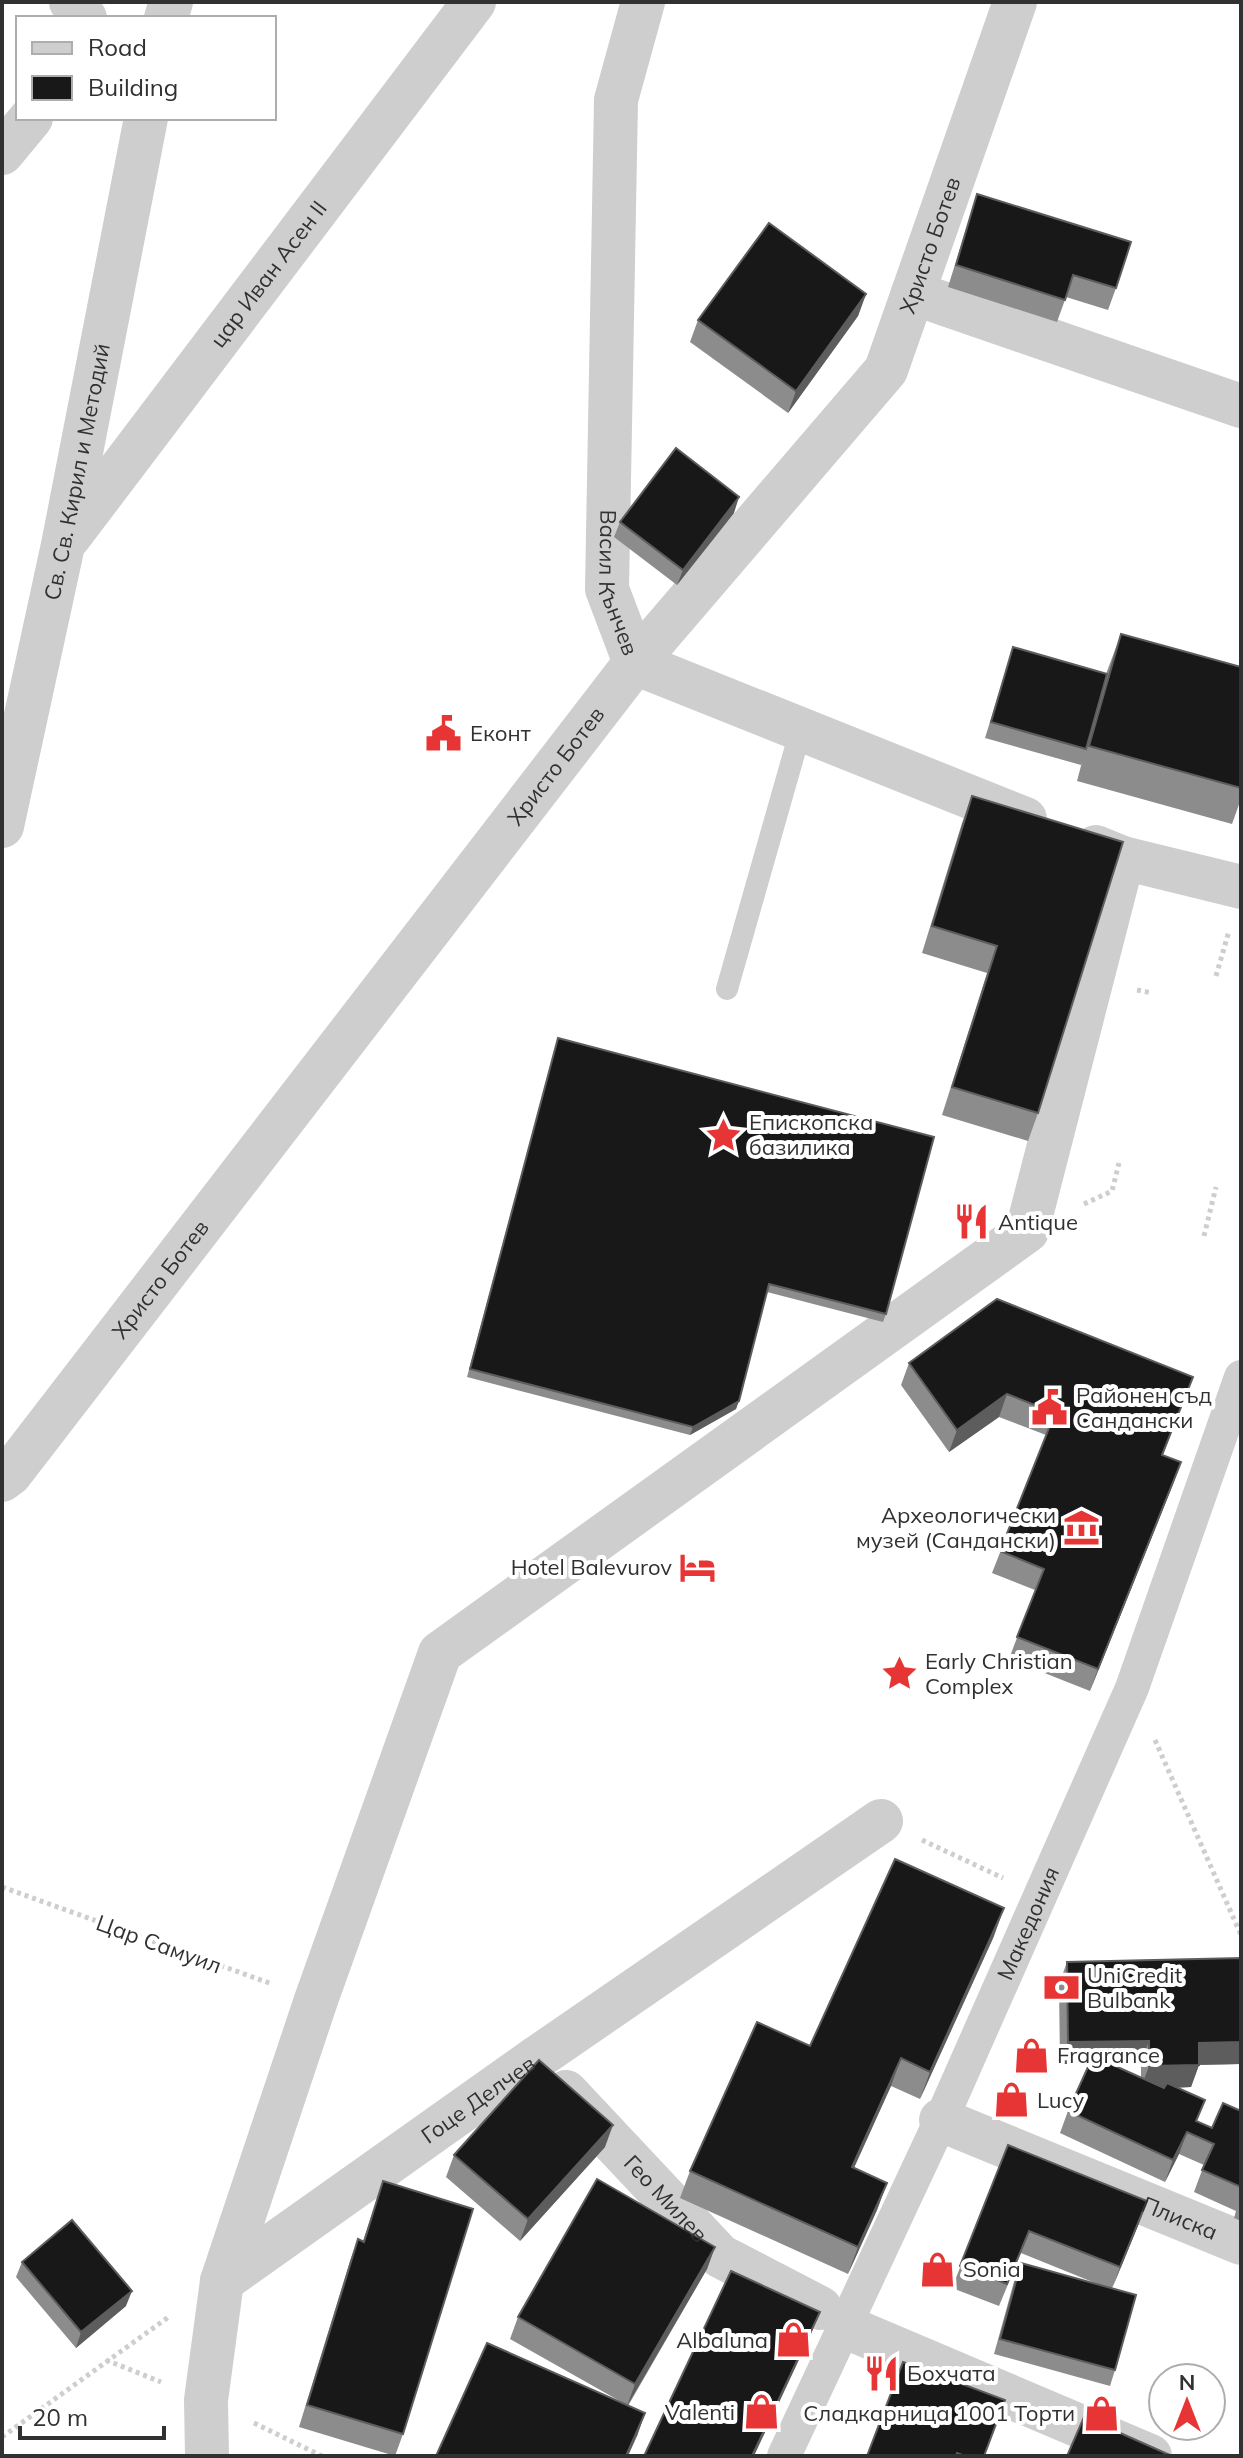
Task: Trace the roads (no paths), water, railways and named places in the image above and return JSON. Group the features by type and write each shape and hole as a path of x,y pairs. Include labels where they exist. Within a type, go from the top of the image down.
{"street":[{"name":"цар Иван Асен II","path":"63,545 474,2"},
{"name":"Васил Кънчев","path":"643,2 616,100 607,589 635,663 1123,858 1241,887"},
{"name":"Христо Ботев","path":"2,1480 39,1437 635,663 886,370 1015,2"},
{"path":"2,153 29,120"},
{"name":"Св. Св. Кирил и Методий","path":"2,826 63,545 146,120"},
{"path":"913,293 1241,406"},
{"path":"207,2456 206,2400 222,2281 316,2000 440,1653 1027,1231 1123,858"},
{"name":"Македония","path":"784,2456 833,2317 941,2120 1132,1688 1241,1377"},
{"name":"Гоце Делчев","path":"222,2281 535,2059 881,1821"},
{"name":"Гео Милев","path":"535,2059 720,2256 833,2317 1150,2456"},
{"name":"Плиска","path":"941,2120 1241,2243"}],"lane":[{"path":"727,989 801,729"}],"place":[{"name":"Еконт","path":"444,733"},
{"name":"Епископска базилика","path":"723,1135"},
{"name":"Antique","path":"972,1222"},
{"name":"Районен съд Сандански","path":"1050,1408"},
{"name":"Археологически музей (Сандански)","path":"1082,1528"},
{"name":"Hotel Balevurov","path":"698,1567"},
{"name":"Early Christian Complex","path":"899,1674"},
{"name":"UniCredit Bulbank","path":"1061,1988"},
{"name":"Fragrance","path":"1031,2055"},
{"name":"Lucy","path":"1011,2100"},
{"name":"Sonia","path":"937,2269"},
{"name":"Albaluna","path":"794,2340"},
{"name":"Бохчата","path":"881,2373"},
{"name":"Valenti","path":"761,2412"},
{"name":"Сладкарница 1001 Торти","path":"1101,2413"}]}
